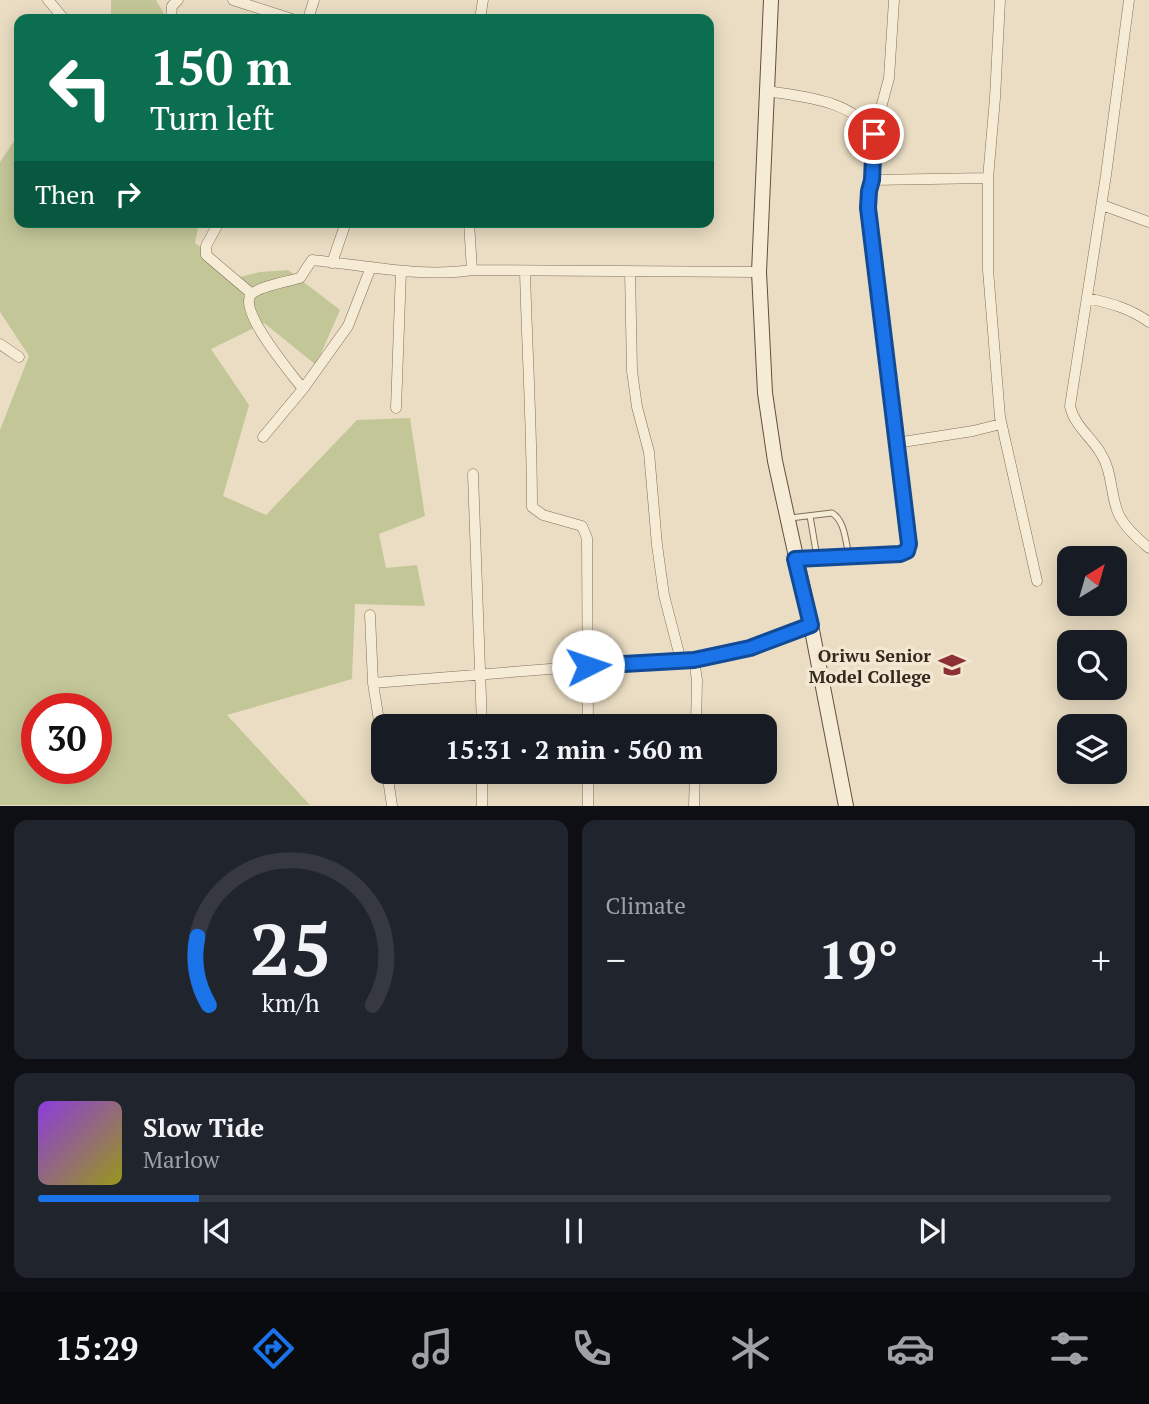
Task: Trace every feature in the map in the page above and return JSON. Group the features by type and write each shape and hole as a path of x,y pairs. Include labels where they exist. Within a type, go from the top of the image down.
{"main road":[{"path":"771,0 760,272 765,393 795,559 811,625 846,806"}],"street":[{"path":"48,0 60,14"},
{"path":"233,0 276,14"},
{"path":"795,559 900,554 907,551 909,544 868,208 874,134 889,78 894,0"},
{"path":"1000,0 988,178 988,270 995,384 1001,424 1037,581"},
{"path":"1129,0 1102,205 1070,406 1072,414 1100,451 1106,464 1112,480 1117,512 1149,548"},
{"path":"767,91 820,100 845,110 859,116 874,134"},
{"path":"872,180 988,178"},
{"path":"1102,205 1149,222"},
{"path":"216,228 206,246 206,254 251,294"},
{"path":"332,263 344,228"},
{"path":"469,228 472,270"},
{"path":"303,389 264,337 250,309 249,298 261,288 300,278 312,260 401,271 454,273 472,270 760,272"},
{"path":"263,437 303,389 348,326 371,267"},
{"path":"396,408 401,271"},
{"path":"525,271 532,507 543,515 582,526 585,530 588,714"},
{"path":"630,271 632,372 637,407 649,452 664,595 681,661"},
{"path":"1087,298 1134,311 1149,322"},
{"path":"0,344 19,358"},
{"path":"896,443 1001,424"},
{"path":"473,474 482,714"},
{"path":"370,615 373,683 378,714"},
{"path":"373,683 694,660 750,648 811,625"},
{"path":"694,660 696,714"},
{"path":"389,784 392,806"},
{"path":"482,784 482,806"},
{"path":"587,806 588,784"},
{"path":"694,806 695,784"}],"lane":[{"path":"787,518 832,513 841,519 849,555"},
{"path":"810,516 817,557"}],"green space":[{"path":"111,0 156,0 164,14 111,14"},
{"path":"14,141 14,228 198,228 195,243 240,277 288,270 340,310 316,365 264,323 211,349 249,405 223,496 266,515 357,420 410,418 425,516 379,534 386,568 417,565 425,606 355,604 352,679 227,715 310,805 0,805 0,430 29,356 0,312 0,162"}],"place":[{"name":"Oriwu Senior Model College","path":"952,665"}],"route":[{"path":"588,666 694,660 750,648 811,625 795,559 854,554 900,554 907,551 909,544 868,208 874,134"}]}
